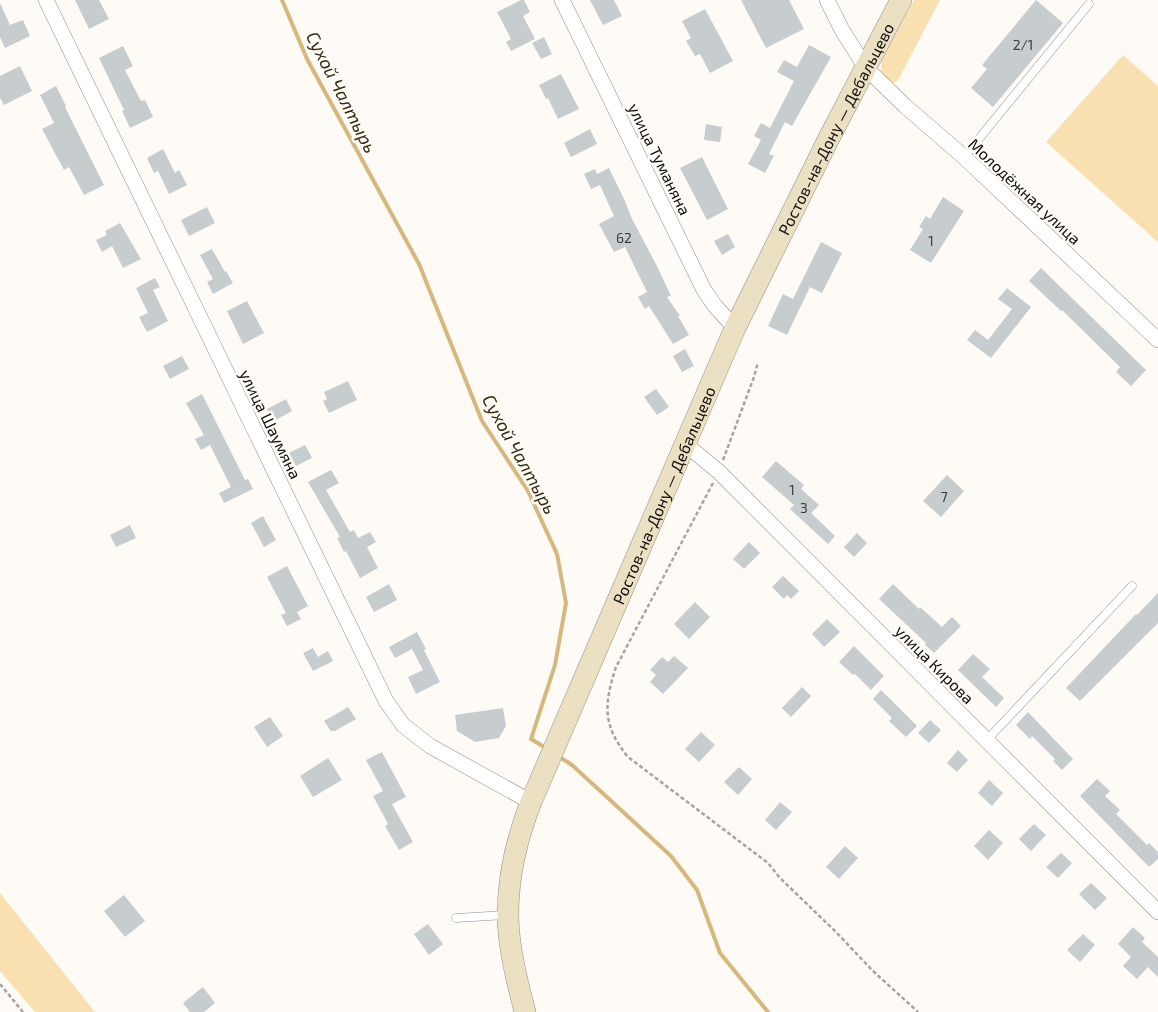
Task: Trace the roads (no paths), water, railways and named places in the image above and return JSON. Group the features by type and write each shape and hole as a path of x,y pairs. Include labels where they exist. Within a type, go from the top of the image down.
{"street":[{"name":"улица Шаумяна","path":"46,0 386,701 404,725 430,746 531,802"},
{"name":"улица Туманяна","path":"562,0 704,290 734,328"},
{"name":"Молодёжная улица","path":"827,0 842,30 866,68 905,106 964,157 1158,340"},
{"name":"Ростов-на-Дону — Дебальцево","path":"525,1012 518,982 508,915 511,868 519,833 734,328 901,0"},
{"name":"улица Кирова","path":"684,443 719,472 1158,912"}],"lane":[{"path":"964,157 1089,4"},
{"path":"986,741 1132,586"},
{"path":"456,918 508,915"}],"waterway":[{"name":"Сухой Чалтырь","path":"282,0 307,59 419,264 482,421 528,491 557,554 566,603 555,665 531,739 546,748"},
{"name":"Сухой Чалтырь","path":"558,756 572,765 671,856 697,890 720,953 768,1012"}]}
